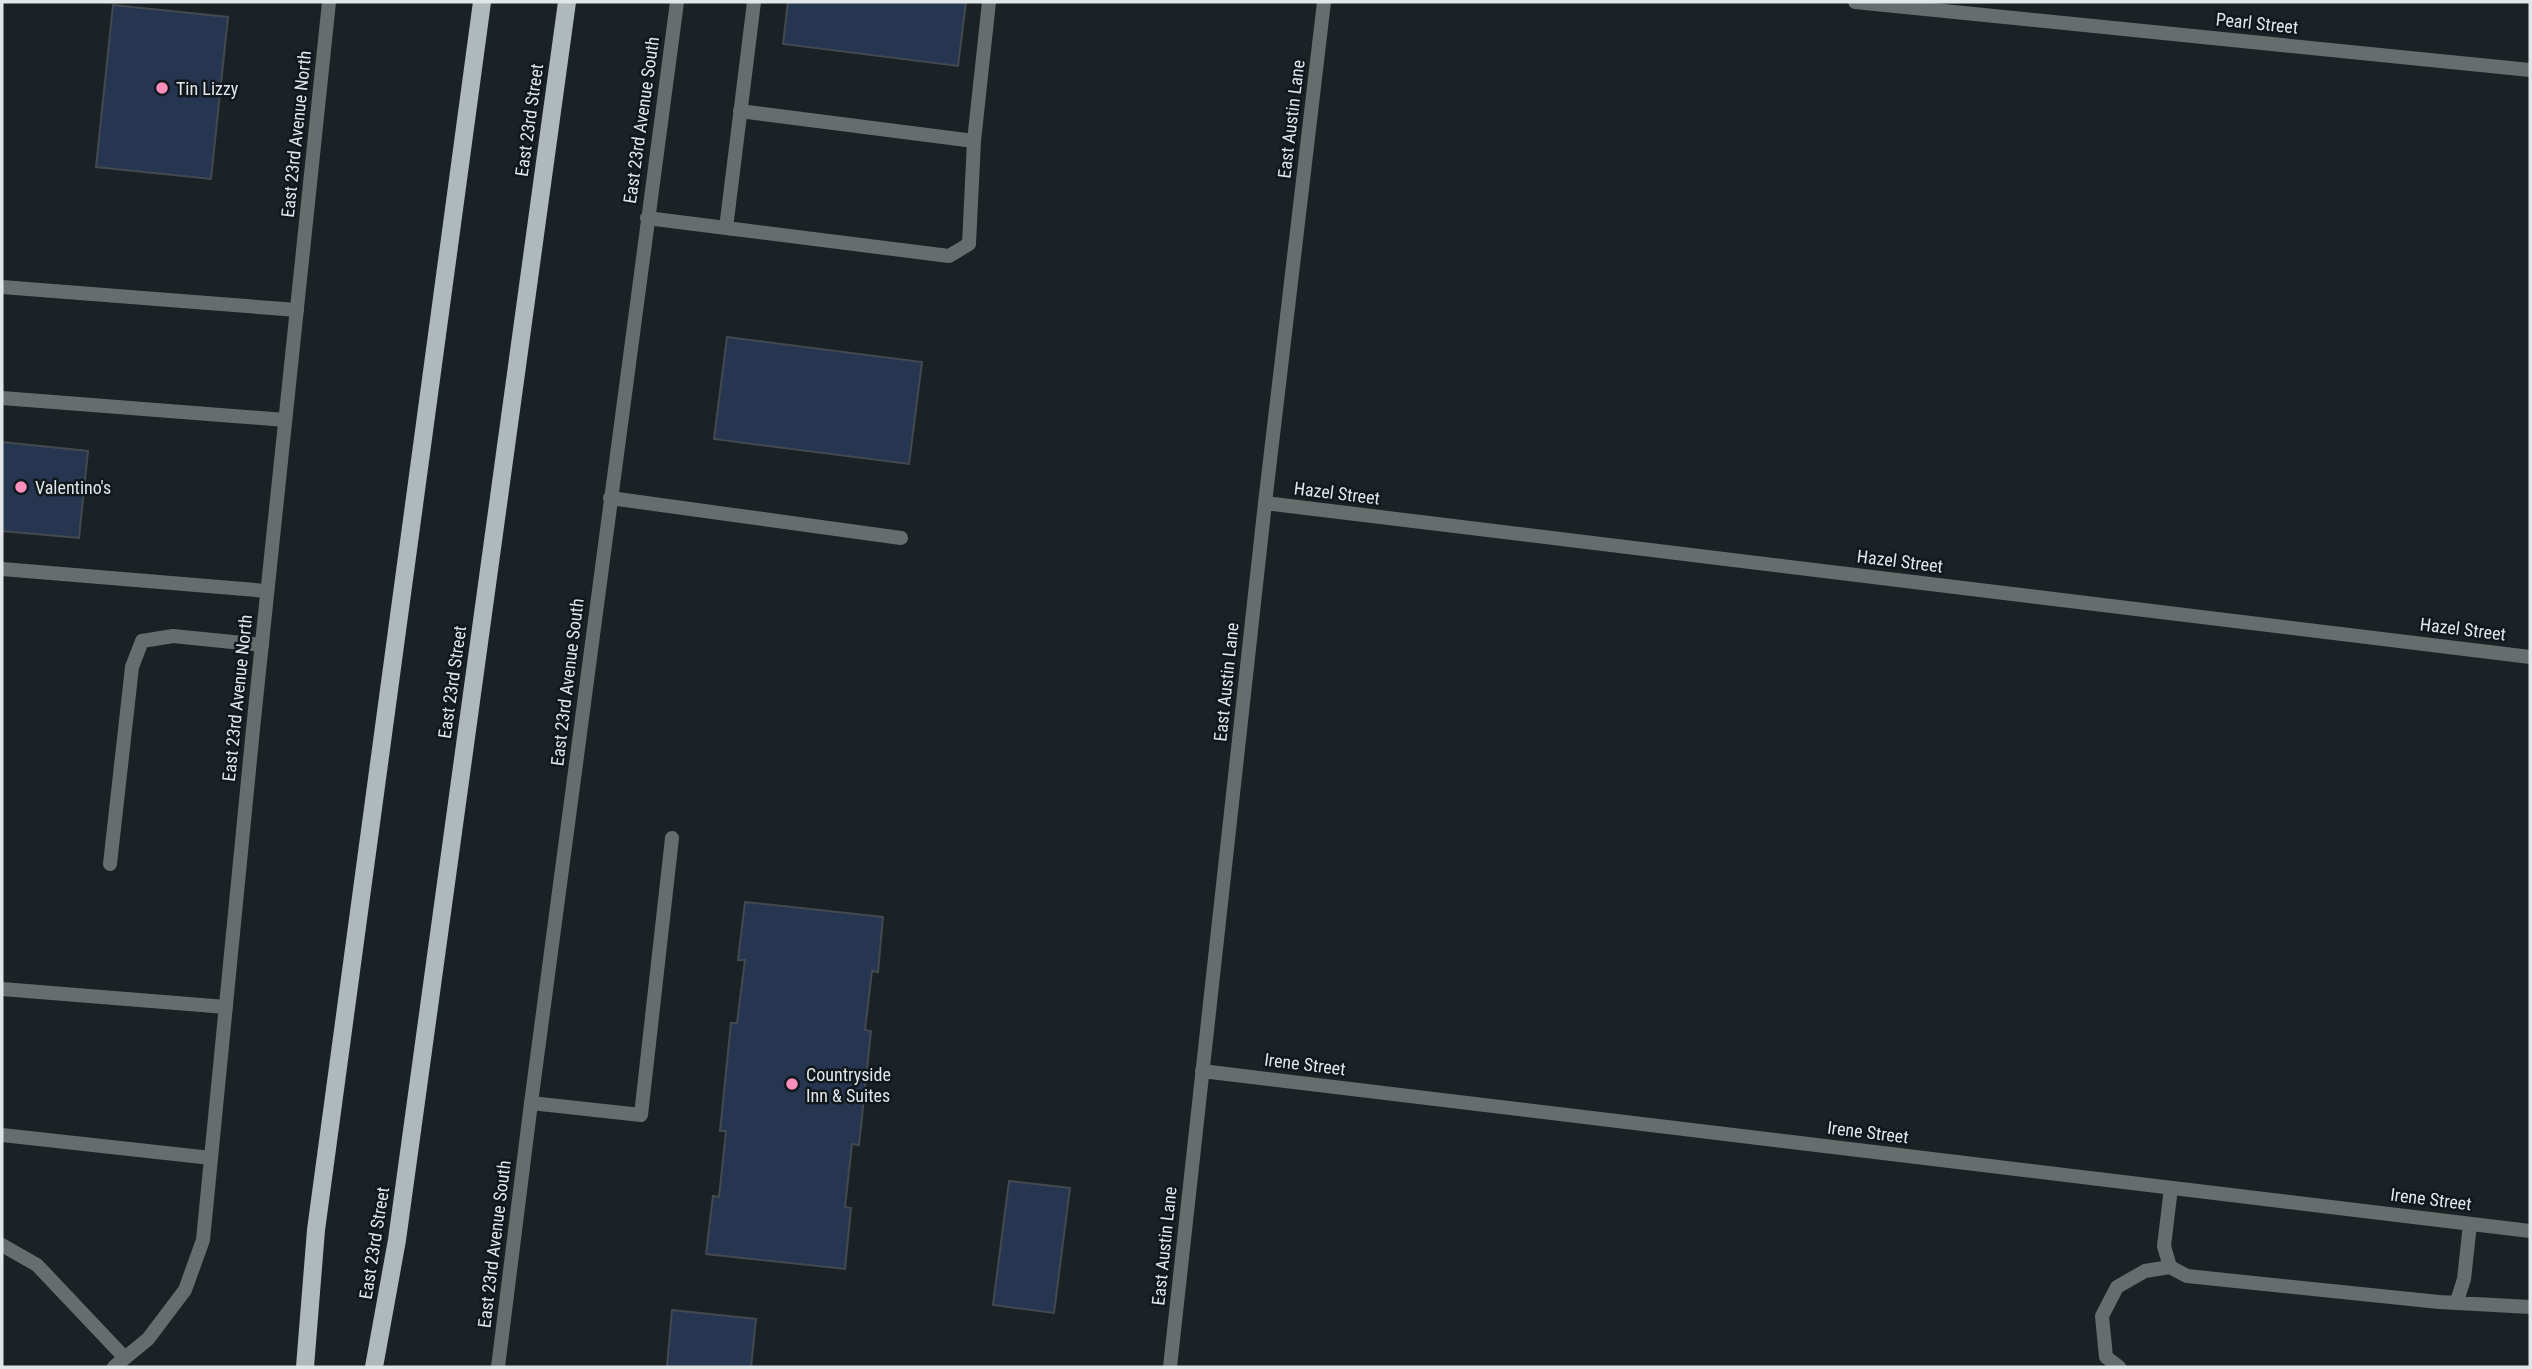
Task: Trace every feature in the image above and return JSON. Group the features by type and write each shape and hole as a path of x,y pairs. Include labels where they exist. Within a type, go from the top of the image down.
{"main road":[{"path":"305,1367 318,1216 482,2"},
{"name":"East 23rd Street","path":"374,1367 399,1226 567,2"}],"street":[{"name":"East 23rd Avenue North","path":"120,1363 148,1339 185,1290 203,1240 329,2"},
{"name":"East 23rd Avenue South","path":"498,1367 677,2"},
{"path":"726,228 754,2"},
{"path":"647,218 948,256 969,244 974,141 989,2"},
{"name":"East Austin Lane","path":"1170,1367 1265,503 1324,2"},
{"name":"Pearl Street","path":"1855,2 2530,70"},
{"path":"740,111 974,141"},
{"path":"2,287 297,310"},
{"path":"2,398 285,420"},
{"path":"610,498 901,538"},
{"name":"Hazel Street","path":"1265,503 2530,657"},
{"path":"2,569 267,591"},
{"path":"110,864 132,667 142,641 173,636 262,645"},
{"path":"531,1103 641,1115 672,838"},
{"path":"2,989 226,1007"},
{"name":"Irene Street","path":"1202,1070 2530,1231"},
{"path":"2,1135 211,1158"},
{"path":"2170,1267 2164,1247 2171,1188"},
{"path":"2457,1301 2464,1279 2470,1224"},
{"path":"2,1245 37,1265 120,1363"},
{"path":"2119,1367 2106,1357 2102,1316 2117,1287 2144,1271 2170,1267 2188,1276 2439,1302 2530,1307"}],"building":[{"path":"788,2 966,2 958,66 783,44"},
{"path":"113,5 228,17 211,179 96,167"},
{"path":"727,337 922,362 909,464 714,439"},
{"path":"2,442 88,451 79,538 2,531"},
{"path":"745,902 883,917 878,972 872,971 865,1030 871,1031 859,1145 852,1144 845,1207 851,1208 845,1269 706,1254 713,1196 719,1197 726,1131 720,1131 731,1023 737,1023 745,960 738,960"},
{"path":"1009,1181 1070,1188 1054,1313 993,1305"},
{"path":"672,1310 756,1319 751,1367 667,1367"}],"place":[{"name":"Tin Lizzy","path":"162,88"},
{"name":"Valentino's","path":"21,487"},
{"name":"Countryside Inn & Suites","path":"792,1084"}]}
